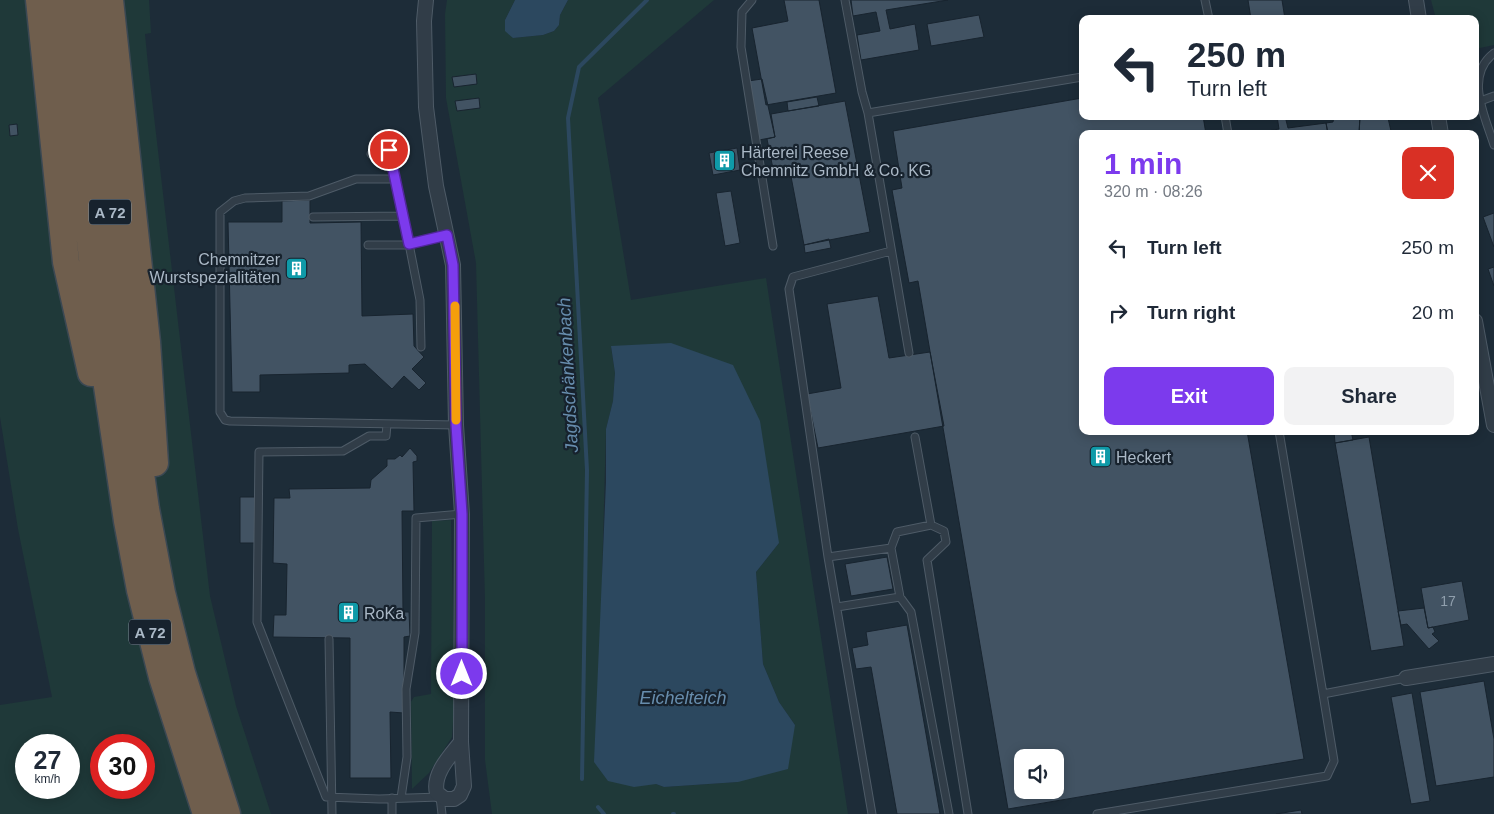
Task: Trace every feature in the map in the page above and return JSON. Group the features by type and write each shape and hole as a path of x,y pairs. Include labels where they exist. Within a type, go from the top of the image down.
{"highway":[{"path":"40,0 66,262 95,389 115,446"},
{"name":"A 72","path":"63,0 115,446 127,521 153,641 188,763 206,814"},
{"name":"A 72","path":"86,0 134,424 146,509 162,593 194,713 227,814"},
{"path":"110,0 147,342 157,494 166,562 162,593"}],"street":[{"path":"426,0 424,21 426,108 436,186 445,236 453,265 456,425 462,514 461,742 464,786 460,795 454,798 440,797 436,789 440,771 461,742"},
{"path":"1416,0 1419,15"},
{"path":"1479,343 1494,425"},
{"path":"1406,678 1494,664"}],"lane":[{"path":"752,0 742,12 741,47 773,246"},
{"path":"846,0 862,92 868,113 908,353"},
{"path":"1205,0 1207,15"},
{"path":"1479,76 1482,65 1494,53"},
{"path":"868,113 1079,78"},
{"path":"1479,102 1494,96"},
{"path":"1479,105 1494,145"},
{"path":"387,142 420,300 421,347"},
{"path":"371,154 389,150"},
{"path":"395,178 356,179 309,196 245,198 234,201 220,212 218,222 220,408 222,417 230,421 456,425"},
{"path":"313,217 403,216"},
{"path":"368,245 409,244 445,236"},
{"path":"872,814 828,557 789,289 793,277 891,251"},
{"path":"387,424 386,436 369,436 344,452 259,452 257,622 326,797 440,797 442,814"},
{"path":"1097,814 1327,776 1334,761 1280,435"},
{"path":"915,437 930,526"},
{"path":"401,798 407,758 406,689 416,633 416,518 462,514"},
{"path":"949,814 911,612 900,597 891,548 897,532 930,526 944,531 946,542 927,560 968,814"},
{"path":"828,557 891,548"},
{"path":"837,607 900,597"},
{"path":"329,639 332,814"},
{"path":"1323,694 1406,678"},
{"path":"392,798 392,814"}],"green space":[{"path":"0,0 149,0 151,33 145,34 148,65 210,596 236,706 271,814 0,814 0,705 52,697 18,529 0,417"},
{"path":"447,0 515,0 505,20 513,38 543,35 554,31 559,25 560,15 568,0 714,0 598,98 631,300 766,278 848,814 492,814 485,760 485,600 476,263 446,98 445,14","holes":["611,347 779,543 756,572 763,664 779,702 795,725 738,782 664,787 656,784 602,578 606,429 613,401 615,373"]},
{"path":"1431,0 1494,0 1494,45 1479,48 1479,15 1435,15"},
{"path":"451,520 455,693 452,737 429,773 412,789 411,702 414,697 431,694 432,521"}],"water":[{"path":"515,0 568,0 560,15 559,25 554,31 543,35 513,38 505,31 505,20"},
{"name":"Eichelteich","path":"671,343 733,365 760,421 779,543 756,572 763,664 779,702 795,725 788,769 738,782 664,787 656,784 634,787 608,781 594,762 606,482 606,429 613,401 615,373 611,346"}],"building":[{"path":"784,0 819,0 836,93 766,105 752,28 788,21"},
{"path":"851,0 948,0 886,10 890,29 915,24 919,50 861,60 857,35 880,31 876,12 853,16"},
{"path":"1248,0 1282,0 1284,15 1250,15"},
{"path":"979,15 984,37 931,46 927,24"},
{"path":"476,74 477,84 454,87 452,77"},
{"path":"762,79 775,137 759,140 748,81"},
{"path":"817,97 819,106 788,111 787,102"},
{"path":"479,98 480,108 457,111 455,101"},
{"name":"Heckert","path":"1079,99 1079,120 1204,120 1205,130 1079,130 1079,435 1248,435 1304,759 1008,809 918,281 909,283 892,190 902,188 893,131"},
{"path":"845,101 870,232 804,245 789,166 773,169 767,139 775,137 771,114"},
{"path":"1278,120 1286,120 1288,128 1326,123 1327,130 1273,130 1279,129"},
{"path":"1333,120 1360,120 1359,130 1327,130 1326,123 1333,122"},
{"path":"1360,120 1388,120 1391,130 1359,130"},
{"path":"17,124 18,135 10,136 9,125"},
{"name":"Härterei Reese Chemnitz GmbH & Co. KG","path":"737,148 740,170 713,175 709,153"},
{"path":"731,191 740,243 725,246 716,193"},
{"name":"Chemnitzer Wurstspezialitäten","path":"310,200 310,223 361,222 362,316 413,314 414,346 424,357 412,369 426,383 419,390 404,376 392,389 365,364 349,365 349,373 260,375 260,392 232,392 228,222 282,222 282,201"},
{"path":"1494,213 1494,247 1483,217"},
{"path":"829,239 831,248 805,253 804,245"},
{"path":"1494,267 1494,286 1488,269"},
{"path":"878,296 889,358 930,352 944,426 818,448 807,394 841,388 827,304"},
{"path":"1334,435 1352,435 1353,440 1335,443"},
{"path":"1369,437 1404,646 1371,651 1335,443"},
{"name":"RoKa","path":"410,448 417,456 417,461 413,462 414,511 402,511 403,612 409,612 410,636 404,637 404,713 390,712 391,778 350,778 350,638 273,637 274,615 286,615 287,564 273,563 274,498 290,498 289,489 370,488 371,480 387,466 387,459 395,459 400,455 402,457"},
{"path":"240,497 256,497 256,543 240,543"},
{"path":"887,557 893,589 851,596 845,564"},
{"path":"1462,581 1469,620 1428,628 1421,588"},
{"path":"1424,608 1428,628 1433,627 1435,632 1432,634 1439,641 1429,649 1407,624 1401,625 1398,611"},
{"path":"907,625 940,814 897,814 871,667 856,669 852,648 868,645 866,632"},
{"path":"1484,681 1494,739 1494,777 1436,786 1420,692"},
{"path":"1412,693 1430,801 1411,804 1391,697"},
{"path":"1301,810 1302,814 1276,814"}],"waterway":[{"name":"Jagdschänkenbach","path":"582,779 587,470 568,118 579,67 647,0"},
{"name":"Jagdschänkenbach","path":"598,807 604,814"}],"slow traffic":[{"path":"455,306 456,420"}],"place":[{"name":"Härterei Reese Chemnitz GmbH & Co. KG","path":"725,161"},
{"name":"Chemnitzer Wurstspezialitäten","path":"296,268"},
{"name":"Heckert","path":"1100,457"},
{"name":"RoKa","path":"348,613"}],"route":[{"path":"389,150 409,244 447,235 453,265 456,425 462,514 462,674"}]}
